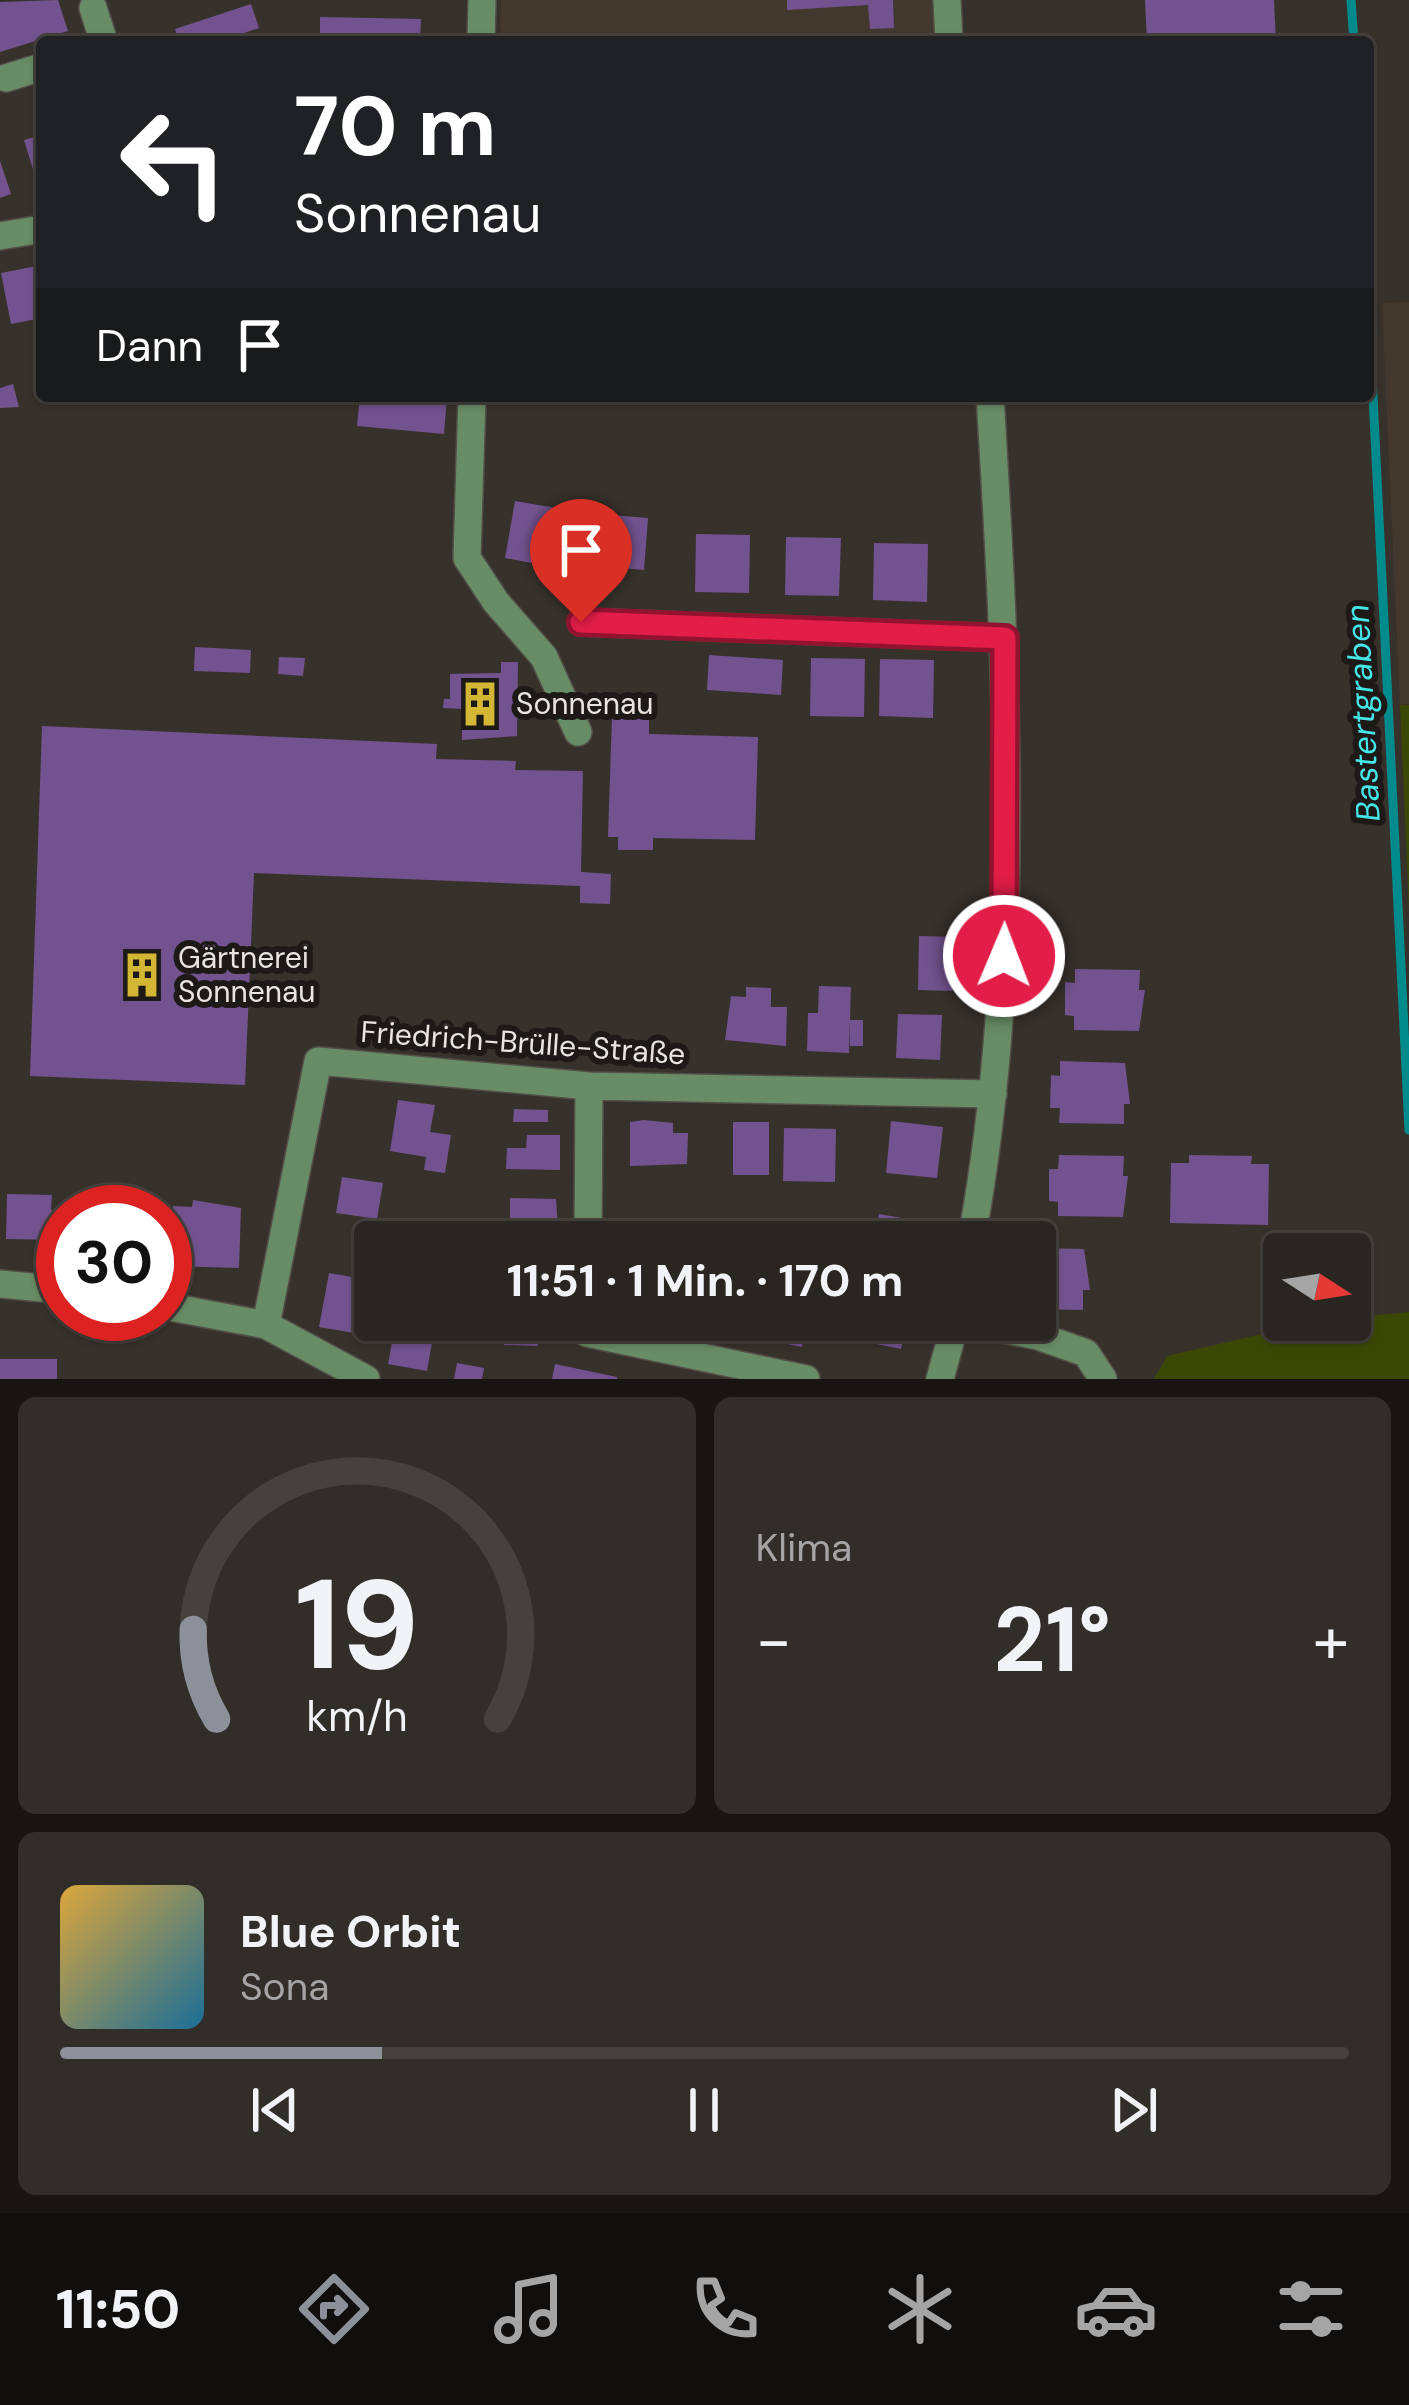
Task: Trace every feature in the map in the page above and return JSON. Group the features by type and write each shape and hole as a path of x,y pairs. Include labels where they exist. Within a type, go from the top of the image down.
{"street":[{"path":"481,36 482,0"},
{"path":"946,0 949,36"},
{"path":"93,8 102,36"},
{"path":"6,78 36,69"},
{"path":"0,236 36,231"},
{"path":"472,402 467,558 496,602 544,657 578,732"},
{"path":"974,1221 993,1094 1004,956 1005,638 990,402"},
{"path":"581,622 1005,638"},
{"name":"Friedrich-Brülle-Straße","path":"266,1325 308,1053 589,1086 993,1094"},
{"path":"588,1221 589,1086"},
{"path":"0,1284 36,1287"},
{"path":"192,1311 266,1325 366,1379"},
{"path":"625,1341 806,1379"},
{"path":"940,1379 950,1341"},
{"path":"1052,1341 1086,1353 1103,1379"}],"shaded area":[{"path":"501,0 937,0 939,36 500,36"},
{"path":"1409,302 1409,704 1400,705 1382,303"}],"green space":[{"path":"1400,705 1409,705 1409,911"},
{"path":"1409,1312 1409,1379 1154,1379 1167,1356 1263,1334 1263,1341 1371,1341 1371,1316"}],"building":[{"path":"58,0 68,31 36,36 36,41 0,52 0,2"},
{"path":"787,0 893,0 894,28 870,29 868,5 787,10"},
{"path":"1145,0 1274,0 1276,36 1147,36"},
{"path":"251,4 259,28 235,36 177,36 175,29"},
{"path":"320,17 421,19 420,36 320,36"},
{"path":"36,137 36,179 24,140"},
{"path":"0,161 11,194 0,198"},
{"path":"36,266 36,319 11,324 1,273"},
{"path":"13,384 19,407 0,408 0,388"},
{"path":"359,402 447,402 444,434 357,426"},
{"path":"515,501 568,510 559,568 505,558"},
{"path":"599,514 648,518 644,570 600,566"},
{"path":"696,534 750,535 749,593 695,592"},
{"path":"786,537 841,538 839,596 785,595"},
{"path":"874,543 928,544 927,602 873,600"},
{"path":"195,647 251,650 250,673 194,671"},
{"path":"709,655 783,660 781,695 707,690"},
{"path":"279,657 305,658 303,676 278,674"},
{"path":"811,658 865,659 864,717 810,716"},
{"path":"880,659 934,660 933,718 879,716"},
{"name":"Sonnenau","path":"501,662 518,662 517,736 462,740 462,709 443,708 444,699 450,699 450,674 501,673"},
{"path":"612,716 649,717 649,734 758,737 755,840 653,838 653,850 618,850 618,837 608,837"},
{"name":"Gärtnerei Sonnenau","path":"42,726 437,744 436,759 516,761 515,770 583,771 581,872 611,874 610,904 580,903 580,886 254,873 245,1085 30,1076"},
{"path":"919,936 958,937 952,991 918,990"},
{"path":"1075,969 1140,970 1139,990 1145,990 1139,1031 1074,1030 1074,1016 1065,1015 1065,982 1075,983"},
{"path":"819,986 851,987 849,1053 807,1051 808,1013 818,1013"},
{"path":"746,987 771,988 771,1007 787,1007 786,1046 725,1040 731,996 746,997"},
{"path":"898,1014 942,1015 940,1060 896,1058"},
{"path":"850,1020 863,1020 863,1046 850,1046"},
{"path":"1060,1061 1125,1063 1130,1104 1124,1104 1124,1124 1059,1123 1060,1108 1050,1108 1051,1075 1060,1076"},
{"path":"398,1100 435,1105 430,1132 451,1135 445,1173 424,1170 426,1157 390,1151"},
{"path":"514,1109 548,1110 548,1122 513,1122"},
{"path":"891,1121 943,1127 937,1178 886,1173"},
{"path":"630,1122 673,1123 673,1133 688,1133 687,1164 630,1166"},
{"path":"733,1122 769,1122 769,1175 733,1175"},
{"path":"784,1128 836,1129 835,1182 783,1181"},
{"path":"527,1135 560,1135 560,1170 506,1169 507,1148 526,1148"},
{"path":"1059,1155 1124,1156 1123,1176 1128,1176 1123,1217 1058,1216 1058,1202 1049,1201 1049,1169 1058,1169"},
{"path":"1189,1155 1252,1156 1251,1164 1269,1164 1268,1225 1170,1223 1171,1163 1189,1163"},
{"path":"342,1177 383,1183 377,1219 336,1213"},
{"path":"7,1194 36,1195 36,1240 6,1239"},
{"path":"510,1198 556,1199 558,1221 510,1221"},
{"path":"193,1200 241,1208 239,1268 192,1267"},
{"path":"879,1214 919,1221 878,1221"},
{"path":"1056,1248 1084,1249 1090,1290 1083,1290 1083,1310 1056,1309"},
{"path":"329,1273 354,1277 354,1333 319,1327"},
{"path":"392,1341 432,1341 427,1371 388,1364"},
{"path":"504,1341 538,1341 538,1346 504,1345"},
{"path":"772,1341 803,1341 802,1347"},
{"path":"862,1341 903,1341 901,1349"},
{"path":"0,1359 57,1359 57,1379 0,1379"},
{"path":"457,1363 484,1368 482,1379 454,1379"},
{"path":"555,1364 617,1377 617,1379 552,1379"}],"waterway":[{"name":"Bastertgraben","path":"1351,0 1354,36"},
{"name":"Bastertgraben","path":"1373,402 1409,1130"}],"place":[{"name":"Sonnenau","path":"480,704"},
{"name":"Gärtnerei Sonnenau","path":"142,975"}],"route":[{"path":"581,622 1005,638 1004,956"}]}
